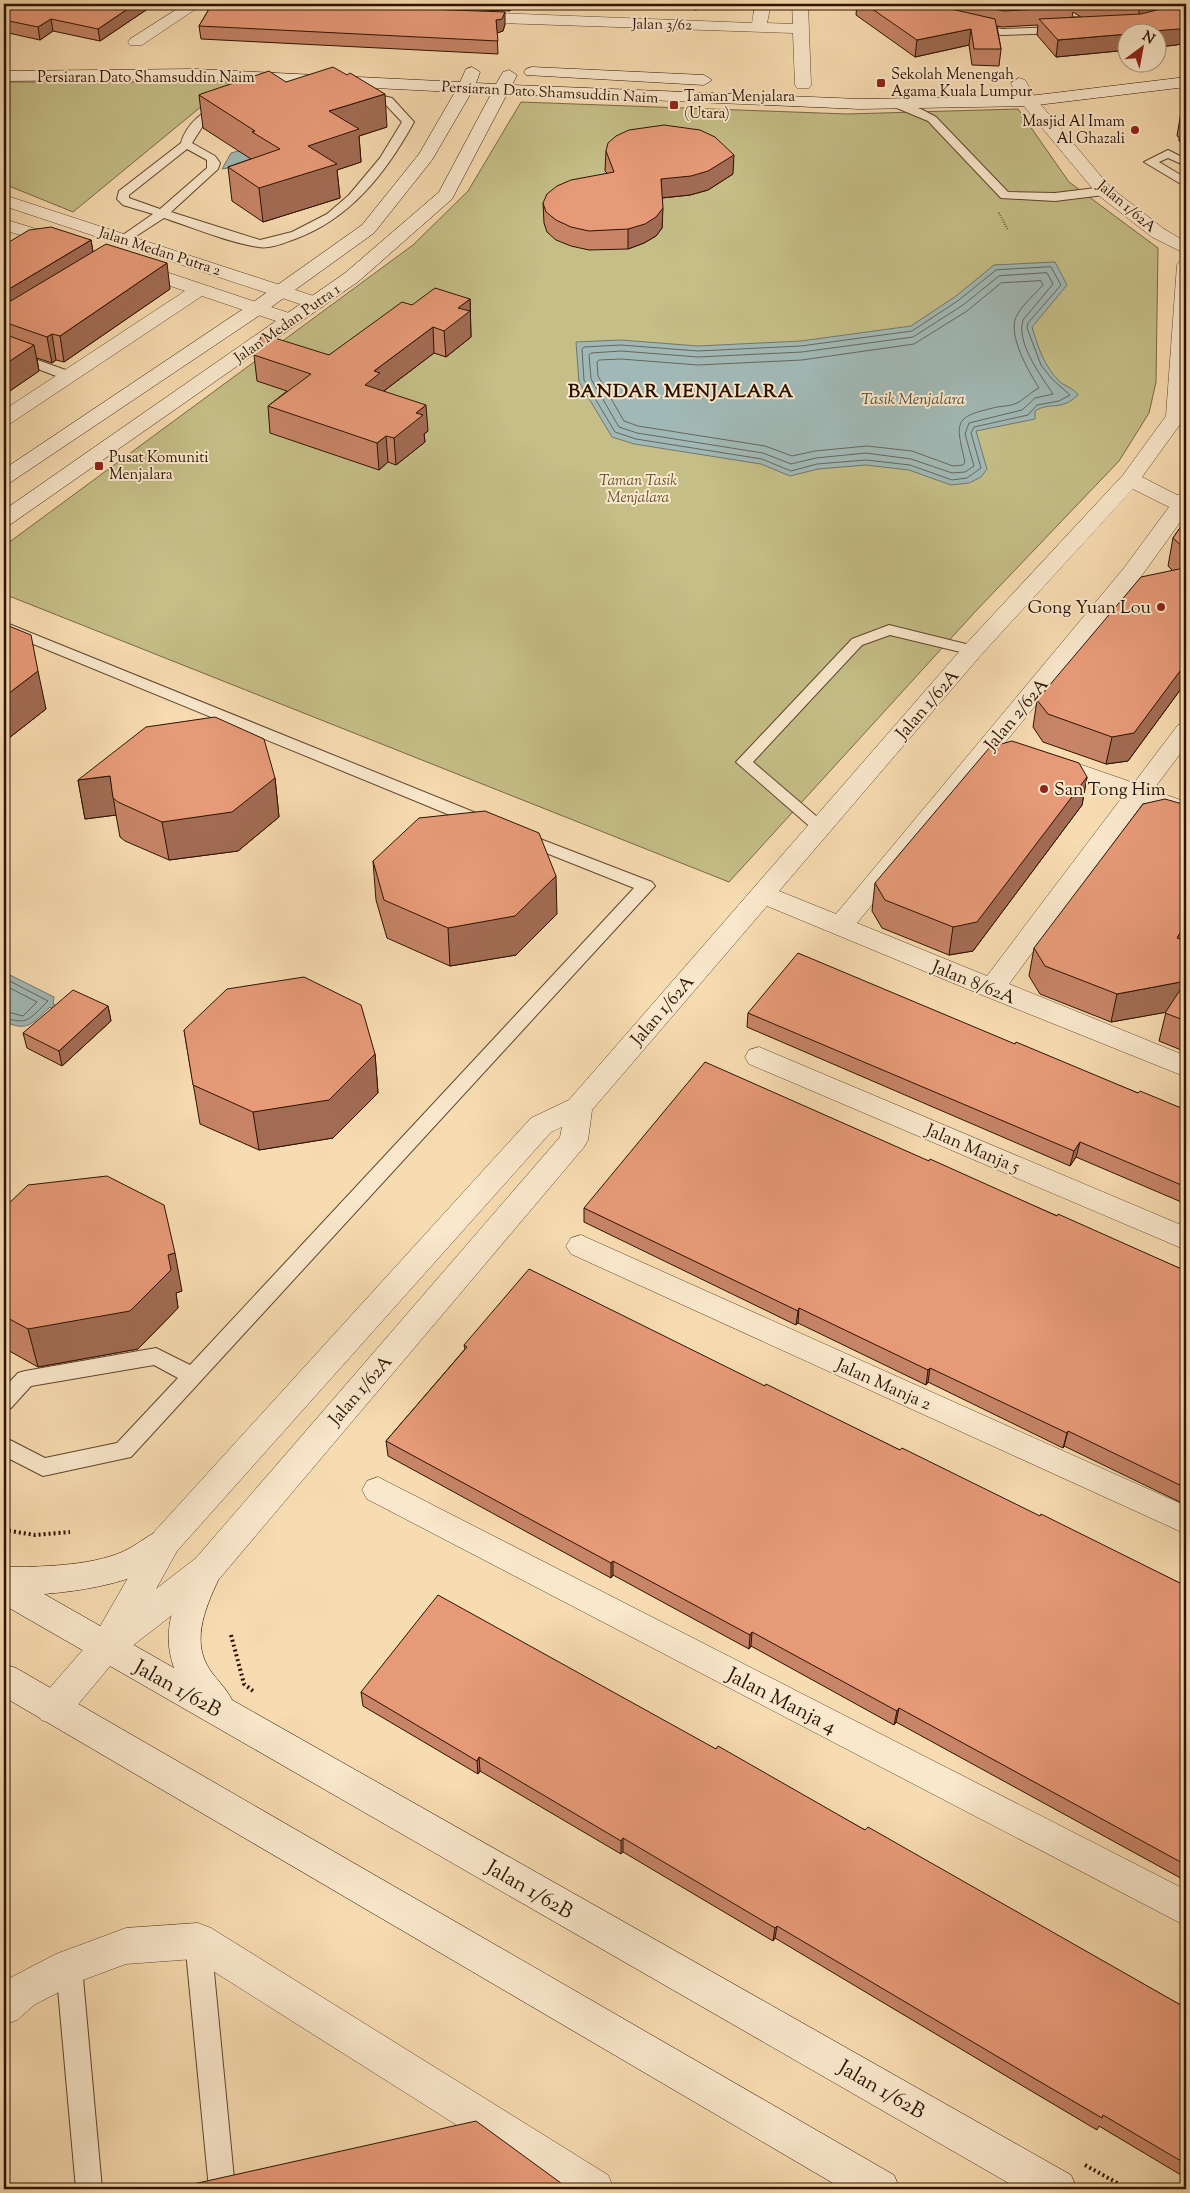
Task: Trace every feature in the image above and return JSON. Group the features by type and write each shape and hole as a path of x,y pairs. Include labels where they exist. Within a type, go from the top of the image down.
{"street":[{"path":"135,53 195,4"},
{"path":"581,4 581,22"},
{"path":"759,26 762,4"},
{"path":"800,4 803,85"},
{"name":"Jalan 3/62","path":"452,16 800,29"},
{"name":"Persiaran Dato Shamsuddin Naim","path":"455,68 719,81"},
{"name":"Jalan Medan Putra 1","path":"4,478 281,292 368,229 426,156 466,88 473,69"},
{"name":"Jalan Medan Putra 1","path":"4,520 352,278 446,195 503,90 511,71"},
{"name":"Persiaran Dato Shamsuddin Naim","path":"4,76 195,74 656,97 896,104 1029,101 1186,82"},
{"path":"1002,84 1038,81"},
{"name":"Jalan 1/62A","path":"53,1709 106,1647 166,1541 541,1125 579,1107 973,650 1130,479 1176,416 1185,251 1139,219 1104,191 1029,101 1020,83"},
{"path":"784,84 823,85"},
{"name":"Jalan Medan Putra 2","path":"4,200 316,303"},
{"path":"4,224 75,247"},
{"path":"4,246 28,232"},
{"path":"113,260 291,320"},
{"path":"4,419 200,289"},
{"path":"1130,479 1184,504"},
{"name":"Jalan 2/62A","path":"840,926 1012,747 1141,576 1184,504"},
{"path":"991,989 1186,730"},
{"path":"1012,747 1186,810"},
{"name":"Jalan 8/62A","path":"762,894 1186,1067"},
{"name":"Jalan Manja 5","path":"759,1057 1186,1238"},
{"name":"Jalan 1/62A","path":"106,1647 208,1568 574,1140 579,1107"},
{"name":"Jalan Manja 2","path":"581,1246 1186,1521"},
{"name":"Jalan Manja 4","path":"378,1490 1186,1909"},
{"path":"4,1581 27,1582 114,1568 132,1562 166,1541"},
{"path":"208,1568 191,1602 185,1621 184,1648 189,1667 202,1688 226,1715"},
{"name":"Jalan 1/62B","path":"4,1588 1057,2189"},
{"path":"4,1679 880,2189"},
{"path":"4,2006 21,1992 69,1967 126,1946 198,1941 594,2189"}],"lane":[{"path":"961,24 1002,32 1070,30"},
{"path":"238,101 214,111 188,134 186,144 123,194 123,199 127,202 260,244 299,232 330,217 365,183 396,145 408,122 388,100 360,94 341,94"},
{"path":"896,104 932,119 1005,195 1055,197 1104,191"},
{"path":"122,239 163,213 212,169 214,163 211,158 186,144"},
{"path":"1186,163 1168,154 1150,162 1186,184"},
{"path":"4,352 69,376"},
{"path":"4,627 646,886 123,1451 44,1468 4,1446"},
{"path":"821,826 744,762 857,642 889,630 973,650"},
{"path":"4,1402 25,1379 156,1356 192,1376"},
{"path":"198,1941 222,2189"},
{"path":"69,1967 89,2189"}],"path":[{"path":"4,1530 35,1535 70,1532"}],"green space":[{"path":"10,82 231,82 73,212 4,184 4,94"},
{"name":"Taman Tasik Menjalara","path":"521,102 847,114 1018,109 1069,182 1158,248 1156,382 1149,413 1119,461 974,613 729,882 4,594 4,546 413,245 468,191"}],"water":[{"path":"260,145 249,164 222,169 231,153"},
{"name":"Tasik Menjalara","path":"1055,262 1067,285 1032,327 1039,349 1049,369 1059,381 1074,390 1078,395 1061,405 1041,408 1035,411 1035,419 976,431 987,469 981,477 969,483 951,485 909,470 866,465 818,469 790,476 761,464 634,444 612,437 579,382 576,342 621,340 698,346 801,341 911,326 956,296 994,265"},
{"path":"4,972 54,997 53,1004 57,1006 54,1009 50,1007 34,1022 24,1026 4,1021"}],"building":[{"path":"4,4 135,4 98,29 51,19 38,27 4,20"},
{"path":"212,4 297,4 505,12 502,19 496,20 498,41 199,26"},
{"path":"865,4 942,4 951,9 995,19 1001,49 974,49 971,29 917,40"},
{"path":"972,4 1069,4 1074,7 1004,11"},
{"path":"1088,4 1141,4 1093,7"},
{"path":"1186,4 1186,27 1168,30 1168,22 1118,22 1118,35 1058,40 1039,19 1141,14"},
{"path":"333,67 347,75 350,73 385,94 329,111 359,129 308,146 337,164 259,188 228,167 280,149 199,95 269,71 286,82"},
{"path":"664,125 700,130 715,137 734,155 708,171 691,176 661,179 663,208 656,217 645,224 628,229 589,231 571,227 556,220 546,212 543,203 547,194 557,186 571,180 614,172 606,151 608,143 616,136 629,130"},
{"path":"51,227 91,240 4,292 4,245 29,230"},
{"path":"106,244 167,263 60,336 52,334 47,337 4,322 4,305"},
{"path":"435,288 470,299 458,308 470,311 444,331 433,327 374,371 380,373 365,385 426,405 416,413 423,415 394,438 386,436 377,443 268,406 311,374 254,355 262,334 329,355 402,302 412,305"},
{"path":"4,334 34,345 4,365"},
{"path":"1186,519 1186,550 1173,538"},
{"path":"1179,569 1186,570 1186,663 1134,733 1112,737 1048,714 1037,700 1141,577"},
{"path":"4,624 31,635 38,671 4,697"},
{"path":"215,717 264,739 275,778 232,812 162,822 113,798 110,776 78,780 146,727"},
{"path":"1012,741 1079,763 1087,777 977,922 953,927 885,900 875,883 990,747"},
{"path":"1165,799 1186,805 1186,923 1177,938 1186,941 1186,981 1117,994 1045,966 1034,948 1143,804"},
{"path":"485,811 539,833 556,876 515,916 448,928 384,900 373,861 419,818"},
{"path":"798,953 1015,1044 1016,1042 1138,1093 1140,1091 1186,1110 1186,1187 1080,1142 1074,1151 748,1013"},
{"path":"304,977 361,1005 375,1054 329,1100 253,1112 193,1085 184,1030 227,989"},
{"path":"1186,981 1186,1021 1165,1013"},
{"path":"73,990 108,1006 59,1051 23,1033"},
{"path":"705,1062 929,1161 930,1159 1186,1271 1186,1488 1068,1431 1067,1433 930,1368 928,1370 799,1308 798,1311 584,1208"},
{"path":"107,1176 164,1205 175,1253 168,1255 171,1270 130,1311 28,1329 4,1316 4,1208 28,1185"},
{"path":"529,1269 765,1386 766,1384 900,1450 902,1448 1040,1516 1041,1514 1186,1586 1186,1865 899,1708 897,1711 752,1632 750,1635 613,1561 611,1563 386,1441 467,1347 464,1345"},
{"path":"438,1595 716,1749 718,1746 865,1830 868,1827 1186,2008 1186,2164 1103,2115 1102,2118 777,1926 775,1928 623,1838 621,1841 479,1757 477,1761 361,1692"},
{"path":"476,2121 569,2189 171,2189"}],"place":[{"name":"Sekolah Menengah Agama Kuala Lumpur","path":"881,83"},
{"name":"Taman Menjalara (Utara)","path":"674,105"},
{"name":"Masjid Al Imam Al Ghazali","path":"1135,130"},
{"name":"Pusat Komuniti Menjalara","path":"99,466"},
{"name":"Gong Yuan Lou","path":"1161,607"},
{"name":"San Tong Him","path":"1044,789"}],"district":[{"name":"BANDAR MENJALARA","path":"681,390"}]}
